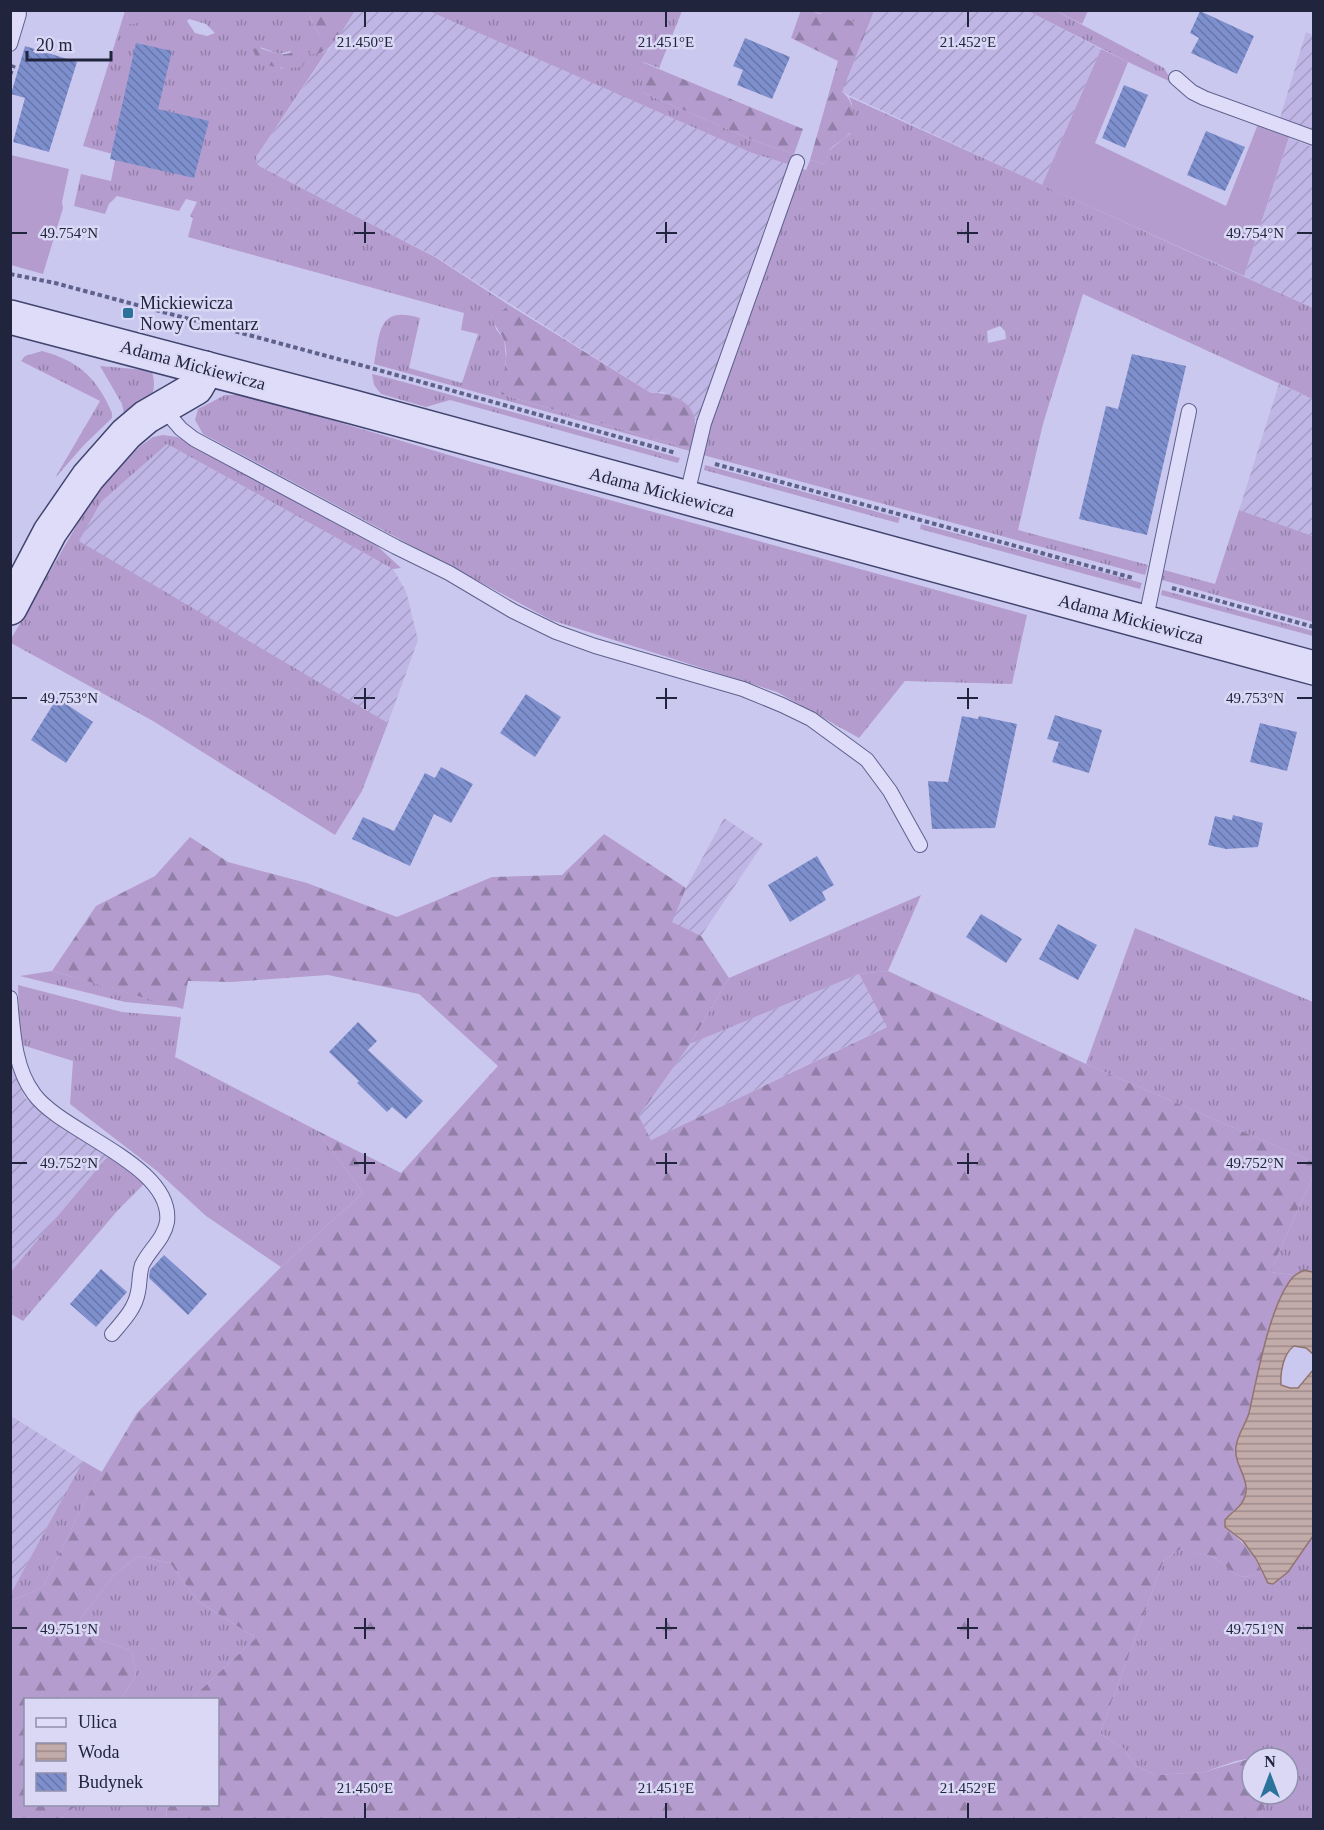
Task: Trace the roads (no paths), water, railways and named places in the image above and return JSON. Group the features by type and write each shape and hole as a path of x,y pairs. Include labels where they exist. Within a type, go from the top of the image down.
{"street":[{"name":"Adama Mickiewicza","path":"10,317 1314,668"},
{"path":"10,608 50,532 88,477 126,434 162,407 196,388 205,368"}],"lane":[{"path":"10,44 19,14"},
{"path":"1176,78 1192,92 1204,98 1314,138"},
{"path":"686,499 704,423 797,162"},
{"path":"162,407 181,429 194,439 556,632 595,646 744,689 811,719 867,760 890,791 920,845"},
{"path":"1146,623 1189,411"},
{"path":"10,998 20,1064 35,1097 144,1172 159,1191 166,1212 167,1221 164,1231 142,1266 136,1303 112,1334"}],"water":[{"path":"1304,1270 1313,1272 1313,1354 1306,1348 1294,1346 1290,1349 1282,1369 1281,1385 1298,1388 1313,1370 1313,1536 1288,1572 1273,1584 1268,1583 1256,1559 1243,1541 1225,1527 1225,1520 1241,1504 1245,1496 1245,1482 1236,1447 1249,1413 1271,1322 1285,1289 1293,1277"}],"place":[{"name":"Mickiewicza Nowy Cmentarz","path":"128,313"}]}
